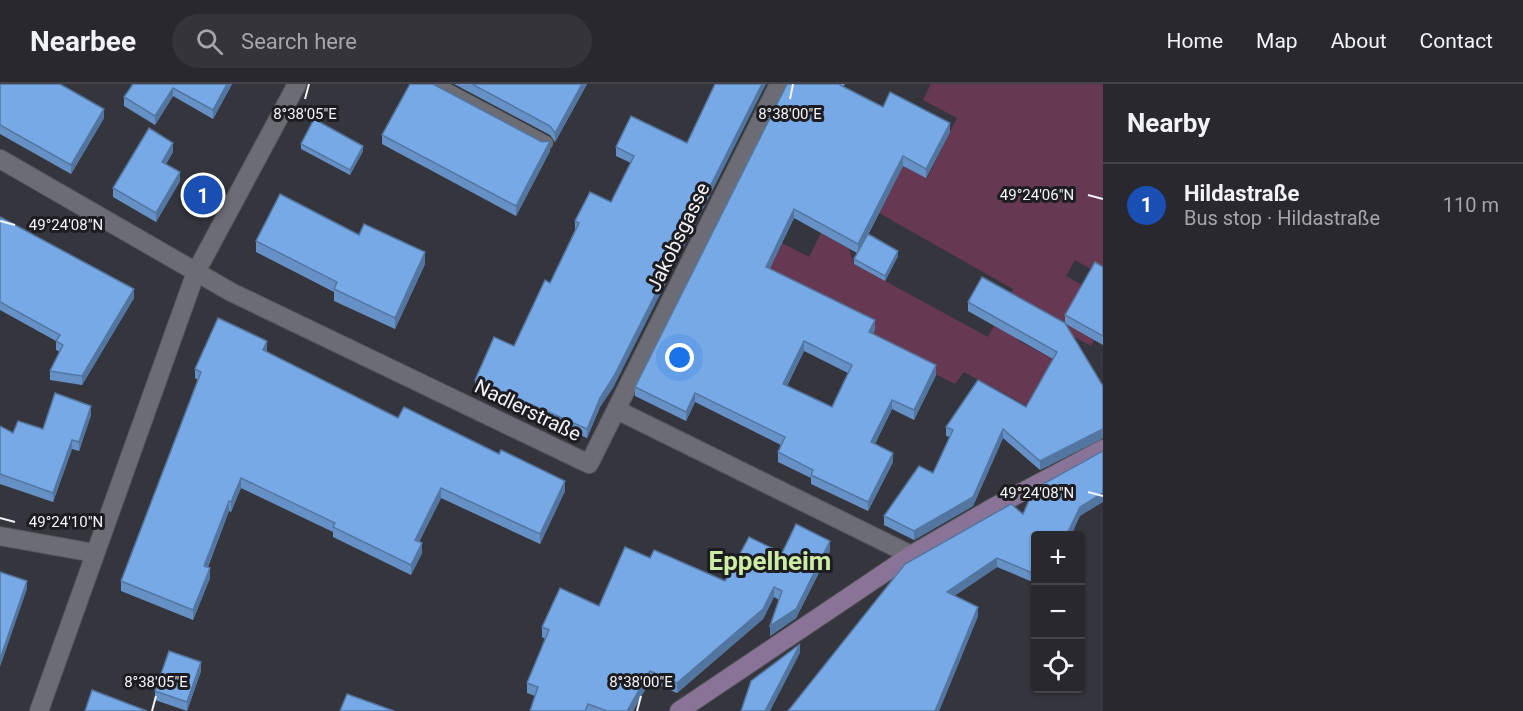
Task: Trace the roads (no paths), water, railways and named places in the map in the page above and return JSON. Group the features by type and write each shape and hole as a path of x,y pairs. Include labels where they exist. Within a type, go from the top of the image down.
{"street":[{"path":"39,711 196,272 297,84"},
{"name":"Jakobsgasse","path":"616,410 779,84"},
{"name":"Nadlerstraße","path":"0,159 231,292 590,464 616,410"},
{"path":"616,410 911,555"},
{"path":"679,711 911,555 963,524 1103,449"},
{"path":"0,536 94,554"}],"lane":[{"path":"435,84 546,143"}],"place":[{"name":"Hildastraße","path":"203,195"}],"district":[{"name":"Eppelheim","path":"770,561"}]}
